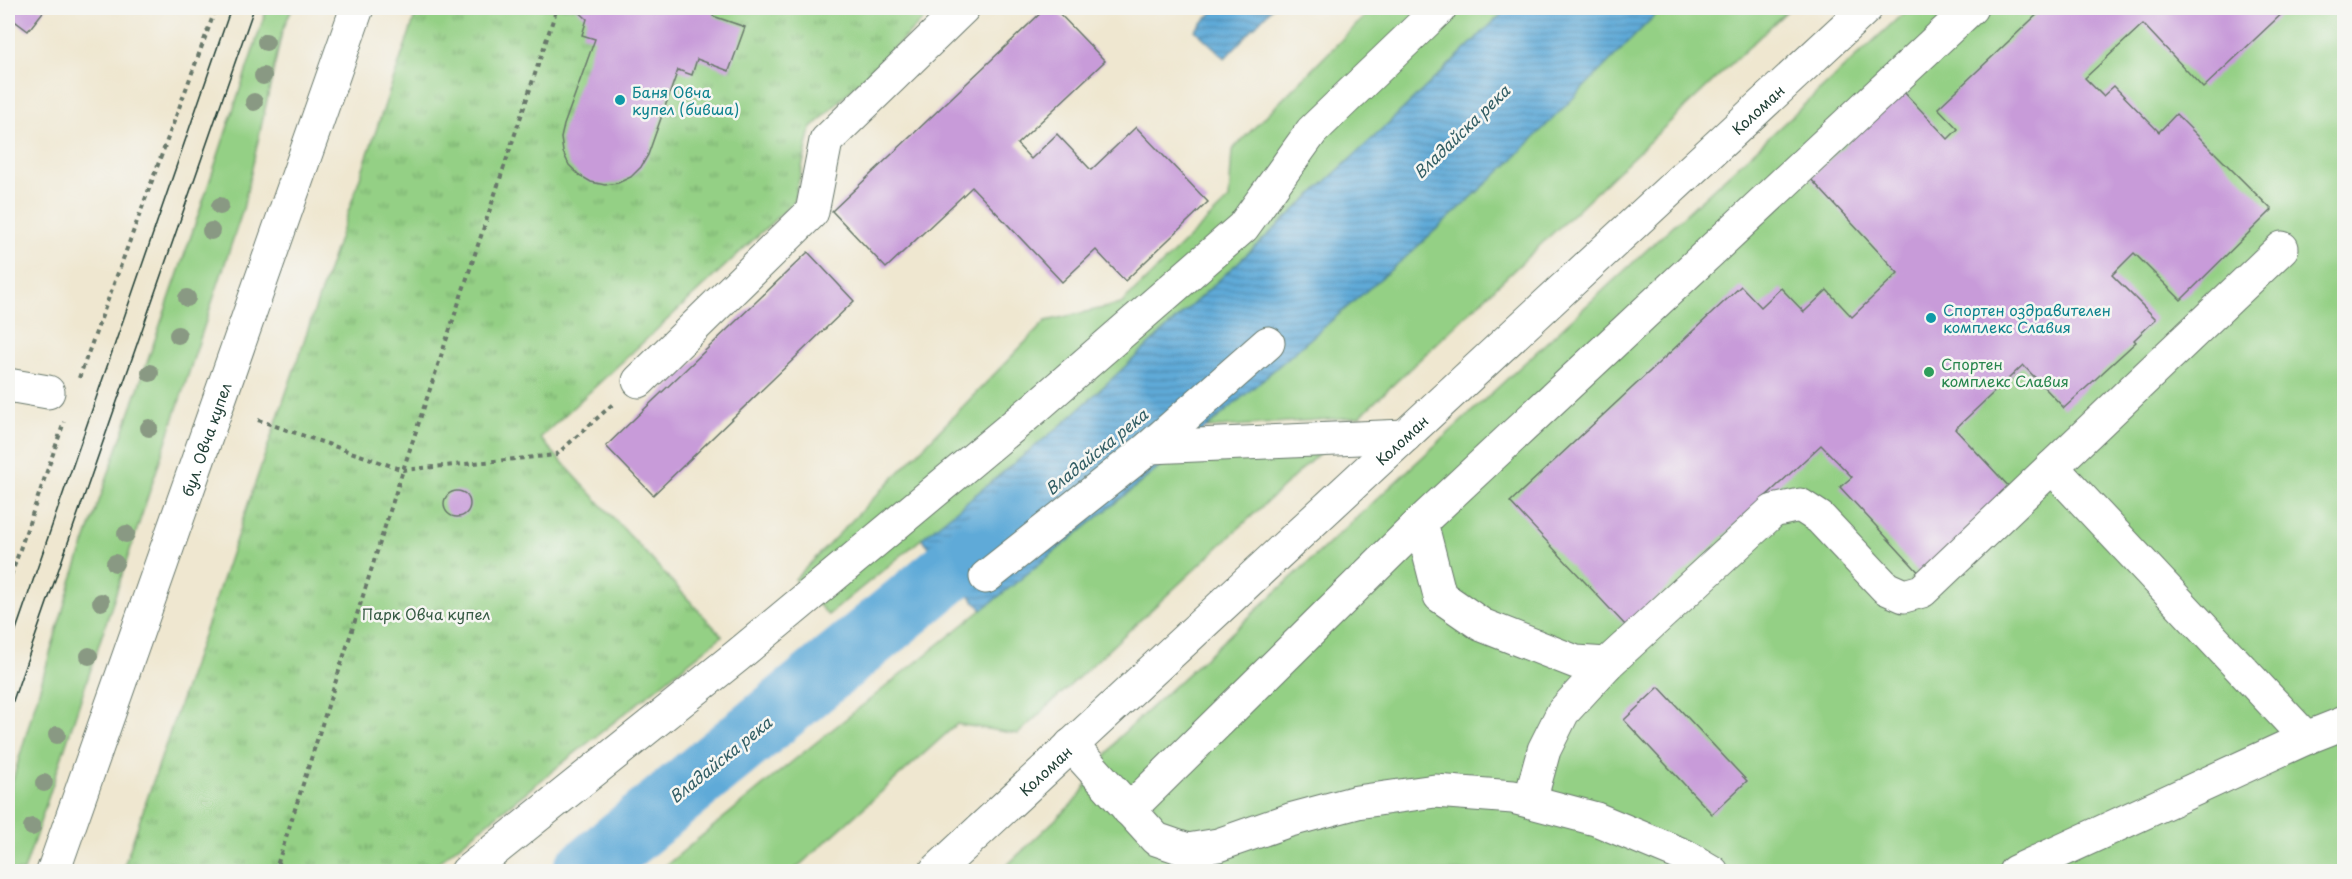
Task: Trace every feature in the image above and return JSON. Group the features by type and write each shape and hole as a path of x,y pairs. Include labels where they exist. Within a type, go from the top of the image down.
{"street":[{"name":"бул. Овча купел","path":"53,872 357,8"},
{"path":"639,381 812,212 826,141 963,8"},
{"path":"467,872 755,641 1035,408 1234,234 1243,226 1312,131 1440,8"},
{"name":"Коломан","path":"935,872 1866,8"},
{"path":"1130,810 1420,522 1971,8"},
{"path":"1530,801 1544,750 1563,712 1607,664 1773,511 1800,506 1820,518 1886,588 1904,596 1922,591 2282,248"},
{"path":"986,577 1150,447 1268,343"},
{"path":"8,385 64,398"},
{"path":"1150,447 1405,436"},
{"path":"2052,467 2306,738"},
{"path":"1420,522 1440,596 1482,624 1576,662 1607,664"},
{"path":"2015,872 2306,738 2344,723"},
{"path":"1071,745 1156,838 1188,850 1218,845 1290,820 1357,802 1435,792 1513,797 1596,819 1685,856 1712,872"}],"path":[{"path":"8,584 64,398 216,8"},
{"path":"275,872 403,470 557,8"},
{"path":"258,420 403,470 556,455 639,381"}],"green space":[{"path":"267,8 292,8 282,32 243,209 24,871 8,871 8,796 71,582 201,207"},
{"name":"Парк Овча купел","path":"418,8 935,8 811,129 794,202 540,438 722,636 427,871 122,872"},
{"path":"1373,8 1508,8 1373,138 1065,422 828,615 795,579 1046,321 1121,304 1229,199 1232,150"},
{"path":"1662,8 1790,8 1359,417 1206,428 1408,255 1505,167"},
{"name":"Спортен комплекс Славия","path":"1909,8 2344,8 2344,871 1000,872 1077,799 1119,737"},
{"path":"1328,445 1018,734 957,724 793,871 658,872 1170,459"}],"water":[{"path":"1217,8 1272,8 1225,58 1195,30"},
{"path":"1508,8 1662,8 1505,167 1408,255 1170,459 982,610 922,538 1065,422 1373,138"}],"building":[{"path":"8,8 46,8 28,31 8,16"},
{"name":"Баня Овча купел (бивша)","path":"575,8 716,8 713,16 745,27 729,71 697,59 692,75 678,70 648,155 631,177 618,183 605,185 591,182 569,165 563,152 561,138 564,125 595,39 582,35 587,19"},
{"path":"1046,8 1054,8 1105,61 1017,144 1031,159 1057,134 1091,170 1136,127 1208,202 1125,281 1096,250 1062,282 972,187 886,268 832,211"},
{"name":"Спортен оздравителен комплекс Славия","path":"2044,8 2288,8 2203,88 2143,24 2085,78 2103,96 2114,86 2159,132 2176,114 2272,210 2181,300 2134,253 2112,275 2156,319 2134,340 2136,342 2064,408 2023,365 1955,429 2014,492 1923,577 1840,487 1852,477 1821,445 1626,626 1510,502 1741,286 1761,307 1781,288 1804,312 1827,290 1852,317 1898,273 1810,178 1903,91 1948,139 1958,129 1938,108"},
{"path":"808,252 854,301 653,495 606,446"},
{"path":"457,491 466,495 470,504 466,513 457,517 448,513 444,504 448,495"},
{"path":"1659,687 1747,781 1712,814 1624,720"}],"waterway":[{"name":"Владайска река","path":"584,872 1016,516"}],"tram line":[{"path":"8,653 231,8"},
{"path":"8,715 254,8"}],"place":[{"name":"Баня Овча купел (бивша)","path":"620,100"},
{"name":"Спортен оздравителен комплекс Славия","path":"1931,318"},
{"name":"Спортен комплекс Славия","path":"1929,372"}]}
